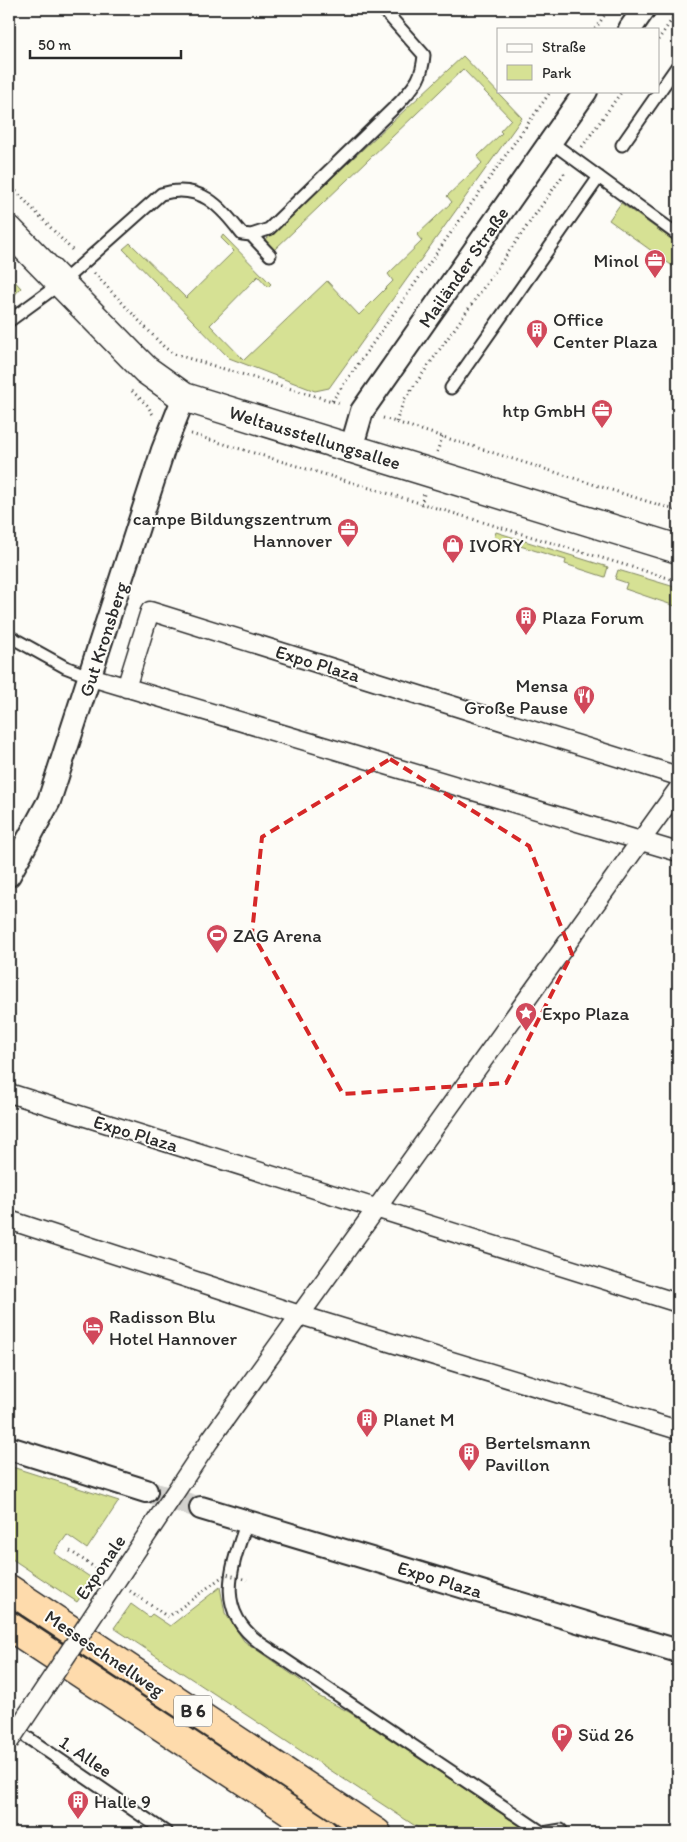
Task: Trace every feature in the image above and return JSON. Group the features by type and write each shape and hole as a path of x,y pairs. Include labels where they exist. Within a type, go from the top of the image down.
{"highway":[{"name":"Messeschnellweg","path":"9,1589 377,1833"},
{"name":"Messeschnellweg","path":"9,1626 323,1833"}],"main road":[{"name":"Weltausstellungsallee","path":"9,230 146,370 184,397 678,549"}],"street":[{"path":"631,28 644,9"},
{"name":"Mailänder Straße","path":"351,449 362,411 585,92"},
{"name":"Gut Kronsberg","path":"9,875 49,801 172,427 184,397"},
{"name":"Expo Plaza","path":"126,688 150,611 672,774"},
{"path":"91,677 678,852"},
{"path":"300,1314 678,789"},
{"name":"Expo Plaza","path":"9,1093 678,1304"},
{"path":"9,1220 300,1314 678,1430"},
{"name":"Exponale","path":"9,1742 210,1440 300,1314"},
{"path":"9,1448 146,1491"},
{"name":"Expo Plaza","path":"201,1508 678,1651"}],"lane":[{"path":"9,321 61,283 157,197 172,191 196,194 210,200 222,209 242,234 251,235 269,229 400,102 423,72 424,54 383,9"},
{"path":"660,91 678,65"},
{"path":"622,145 659,92"},
{"path":"551,142 678,236"},
{"path":"451,388 599,178"},
{"path":"251,235 270,255"},
{"path":"9,636 65,667 91,677"},
{"path":"247,1522 229,1583 233,1609 242,1627 260,1644 543,1833 561,1830"},
{"name":"1. Allee","path":"9,1725 168,1833"}],"path":[{"path":"596,28 609,9"},
{"path":"660,37 678,11"},
{"path":"332,401 550,92"},
{"path":"396,422 404,400 621,92"},
{"path":"9,184 164,347 174,354 332,401 678,511"},
{"path":"172,427 404,500 678,581"},
{"path":"672,774 678,732"},
{"path":"70,1551 168,1616 226,1574 247,1580"}],"highlighted area":[{"path":"390,759 529,846 572,954 506,1083 343,1094 252,933 262,837"}],"green space":[{"path":"463,56 522,118 329,388 315,391 229,358 123,249 130,243 186,298 234,251 221,238 223,235 271,284 268,287 258,276 210,325 244,360 327,281 359,315 393,281 388,274 422,241 417,235 452,202 447,196 482,163 477,157 502,133 500,131 511,119 463,69 274,250 264,241"},
{"path":"621,203 678,244 678,270 609,220"},
{"path":"9,275 21,288 9,301"},
{"path":"496,532 608,567 605,577 565,564 566,560 494,538"},
{"path":"618,570 678,588 678,607 625,589 627,583 615,579"},
{"path":"9,1466 119,1501 87,1549 67,1535 54,1553 93,1579 77,1602 9,1557"},
{"path":"220,1587 225,1613 244,1641 300,1680 318,1696 349,1712 531,1833 426,1833 114,1628 131,1604 149,1617 152,1614 170,1626"}],"tunnel":[{"path":"146,1491 201,1508"}],"place":[{"name":"Minol","path":"655,279"},
{"name":"Office Center Plaza","path":"537,349"},
{"name":"htp GmbH","path":"602,429"},
{"name":"campe Bildungszentrum Hannover","path":"348,548"},
{"name":"IVORY","path":"453,564"},
{"name":"Plaza Forum","path":"526,636"},
{"name":"Mensa Große Pause","path":"584,715"},
{"name":"ZAG Arena","path":"217,954"},
{"name":"Expo Plaza","path":"526,1032"},
{"name":"Radisson Blu Hotel Hannover","path":"93,1346"},
{"name":"Planet M","path":"367,1438"},
{"name":"Bertelsmann Pavillon","path":"469,1472"},
{"name":"Süd 26","path":"562,1753"},
{"name":"Halle 9","path":"78,1820"}]}
